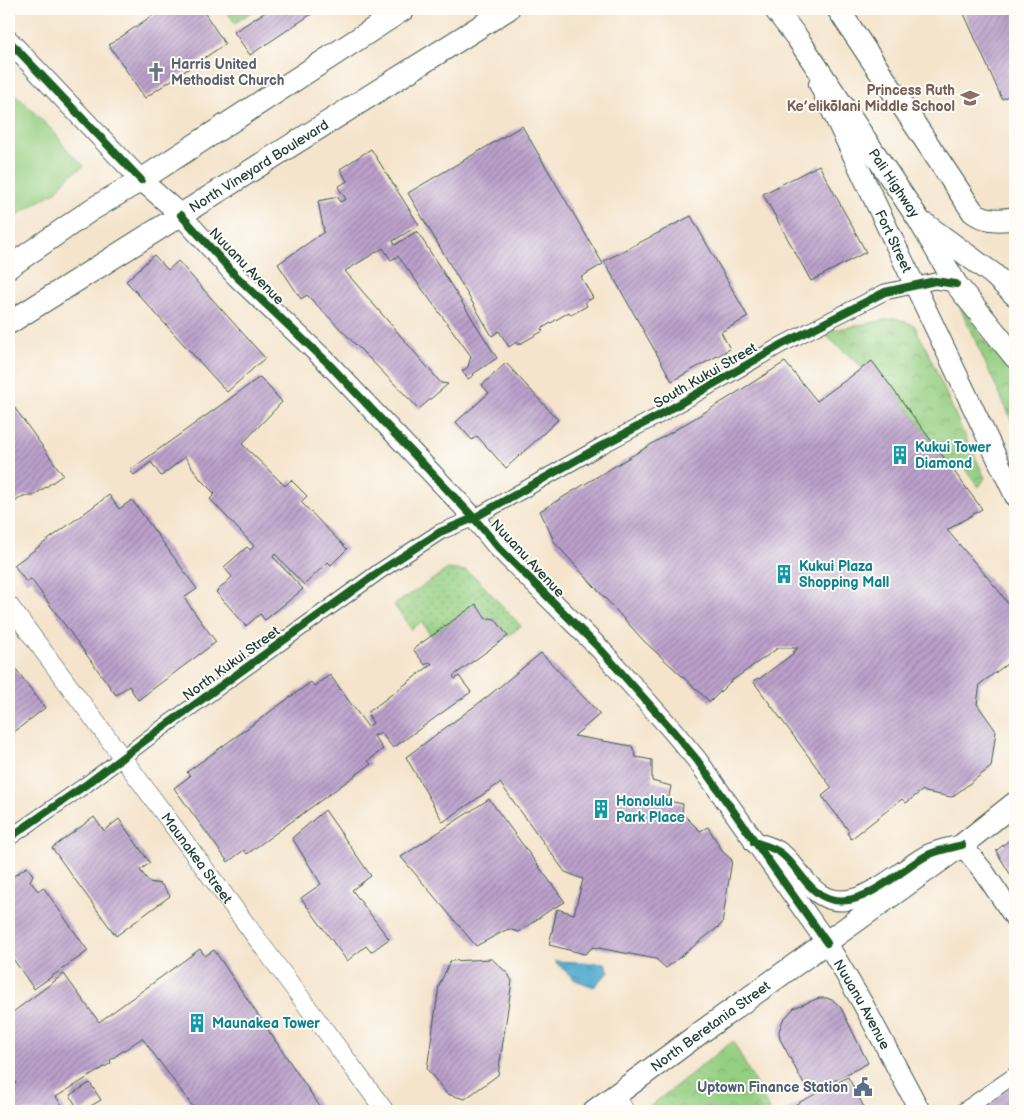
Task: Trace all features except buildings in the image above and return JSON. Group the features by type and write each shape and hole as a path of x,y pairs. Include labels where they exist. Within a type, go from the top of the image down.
{"main road":[{"path":"9,267 91,210 141,180 404,9"},
{"name":"North Vineyard Boulevard","path":"9,324 508,9"},
{"name":"Pali Highway","path":"775,9 798,39 919,220 956,284 1015,357"},
{"path":"838,9 973,212 993,220 1015,218"},
{"name":"Fort Street","path":"798,39 1015,496"},
{"name":"Nuuanu Avenue","path":"9,42 141,180 181,214 236,276 328,362 474,518 498,547 600,650 672,730 697,760 827,943 863,1004 920,1111"},
{"path":"919,220 993,274 1015,295"},
{"name":"North Beretania Street","path":"594,1111 621,1104 700,1033 962,845 1015,803"},
{"path":"754,842 782,853 808,885 821,895 829,899 845,901 863,897 928,854 962,845 984,872 1015,918"}],"street":[{"name":"South Kukui Street","path":"474,518 781,346 885,292 914,284 935,281 956,284"},
{"name":"North Kukui Street","path":"9,838 123,758 380,571 440,532 474,518"},
{"name":"Maunakea Street","path":"9,605 385,1111"},
{"path":"962,1111 1015,1076"}],"green space":[{"path":"225,9 256,9 235,23"},
{"path":"9,88 56,134 64,146 84,166 68,177 55,192 9,220"},
{"path":"959,301 987,345 1015,372 1015,428 958,303"},
{"path":"896,318 914,325 928,352 985,478 979,487 962,465 954,471 872,361 863,368 823,333"},
{"path":"448,569 466,571 477,579 521,626 508,636 495,619 486,619 476,604 431,636 421,622 411,629 394,605"},
{"path":"733,1041 770,1111 651,1111 649,1107"}],"water":[{"path":"554,961 605,963 609,972 594,987 575,980"}],"cycle path":[{"path":"9,41 141,180"},
{"path":"181,215 236,276 327,362 474,518 498,547 601,650 672,730 697,760 827,943"},
{"path":"9,838 87,784 380,571 440,532 474,518 660,415 781,345 885,292 935,281 956,284"},
{"path":"754,842 779,852 815,891 834,900 848,900 862,896 930,854 962,845"}],"place":[{"name":"Harris United Methodist Church","path":"156,72"},
{"name":"Princess Ruth Ke’elikōlani Middle School","path":"970,98"},
{"name":"Kukui Tower Diamond","path":"900,455"},
{"name":"Kukui Plaza Shopping Mall","path":"784,574"},
{"name":"Honolulu Park Place","path":"601,809"},
{"name":"Maunakea Tower","path":"197,1023"},
{"name":"Uptown Finance Station","path":"863,1087"}]}
